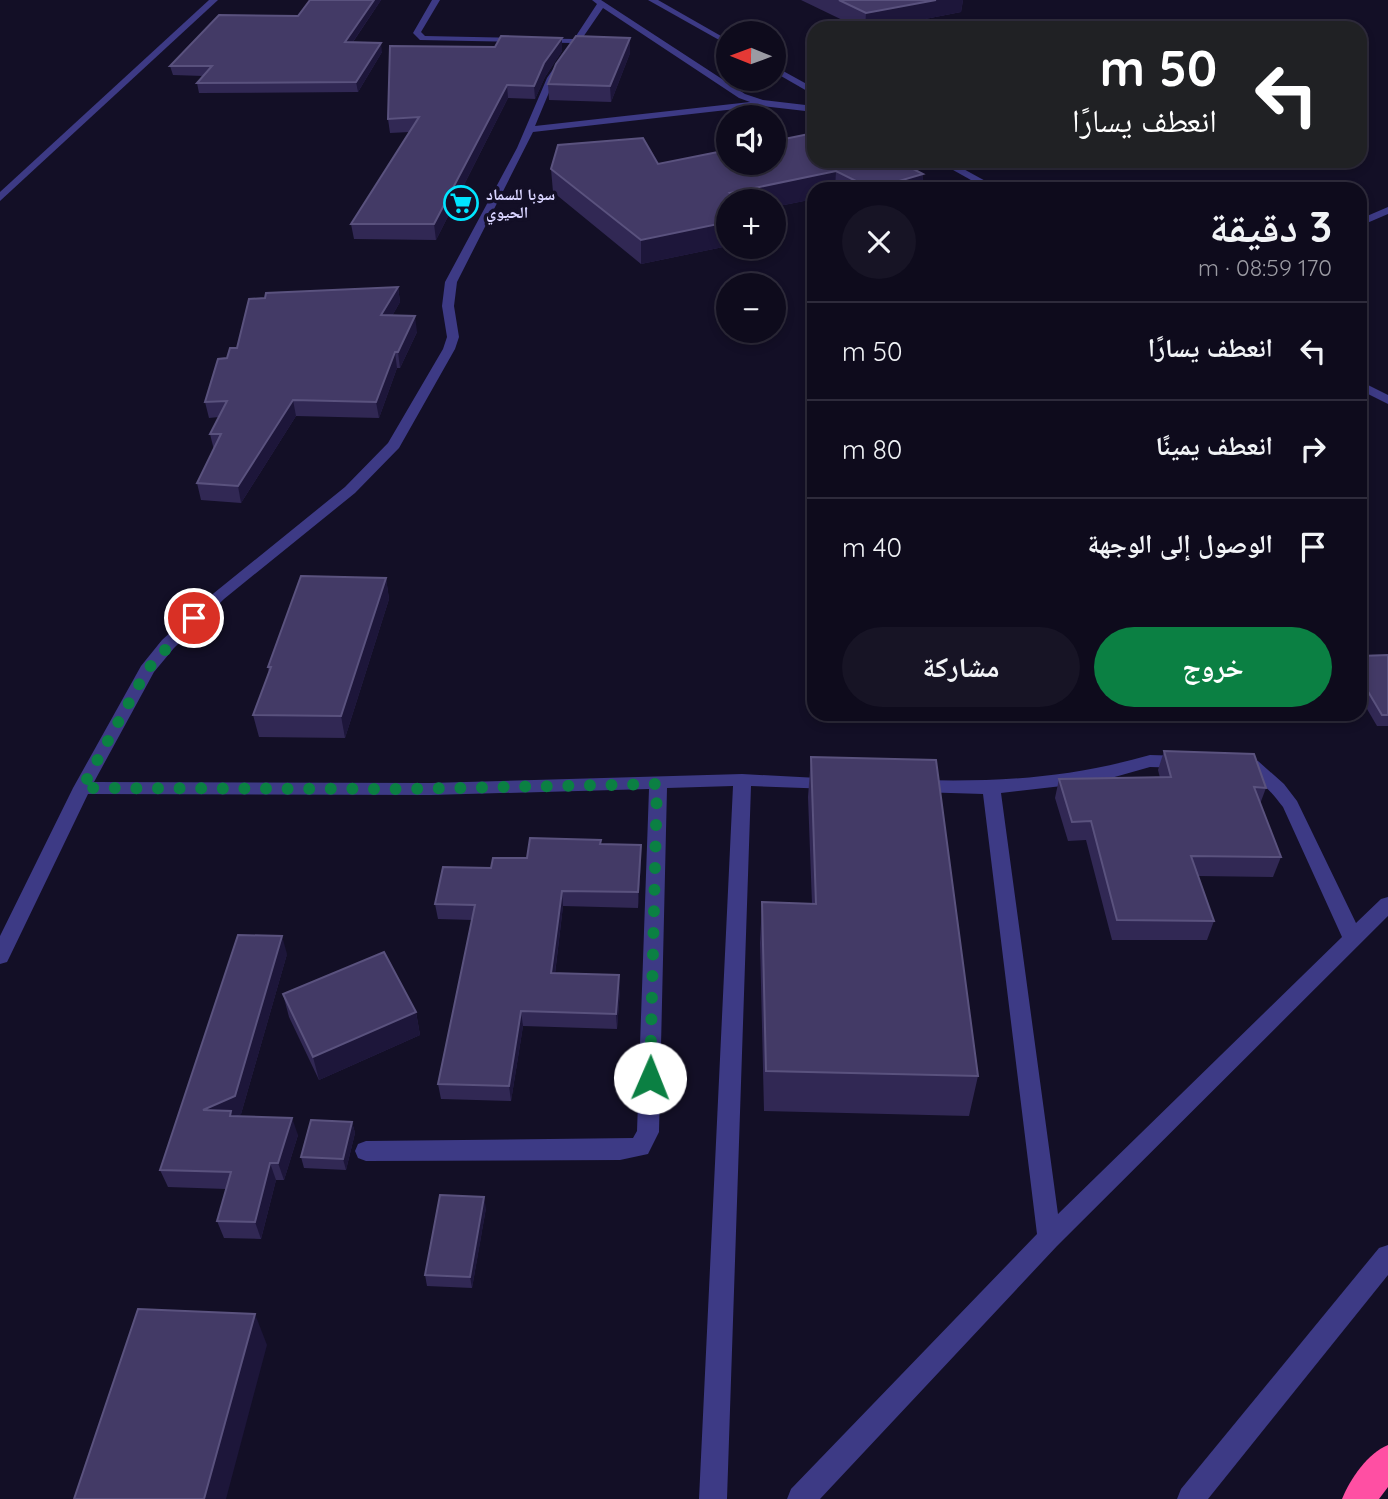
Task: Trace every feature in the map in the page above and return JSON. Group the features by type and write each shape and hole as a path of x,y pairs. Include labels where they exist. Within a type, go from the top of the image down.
{"highway":[{"path":"1358,1499 1388,1461"}],"street":[{"path":"0,198 214,0"},
{"path":"436,0 417,33 424,38 574,41"},
{"path":"652,0 716,36"},
{"path":"0,956 82,788 147,670 168,644 219,596 350,490 394,446 449,349 453,337 448,293 451,282 529,130 551,78 599,3 742,96 762,103 807,108"},
{"path":"786,76 807,88"},
{"path":"529,130 762,103"},
{"path":"955,168 982,182"},
{"path":"1367,220 1388,210"},
{"path":"1367,389 1388,400"},
{"path":"894,785 991,788 1097,776 1150,761 1201,763"},
{"path":"1227,764 1252,765 1286,796 1352,936"},
{"path":"82,788 418,789 742,780 853,783"},
{"path":"713,1499 742,780"},
{"path":"366,1151 620,1150 640,1147 648,1132 657,784"},
{"path":"991,788 1049,1238"},
{"path":"801,1499 1049,1238 1209,1083 1352,936 1388,904"},
{"path":"1191,1499 1388,1256"}],"building":[{"path":"310,0 374,0 345,42 381,43 356,82 197,83 212,66 170,66 219,15 298,16"},
{"path":"839,0 936,0 866,13"},
{"path":"501,36 562,38 544,63 534,86 507,85 434,224 351,224 419,117 388,119 390,46 495,47"},
{"path":"576,36 630,38 610,86 548,84 556,64"},
{"path":"807,134 807,168 911,168 923,174 896,182 858,182 836,171 749,189 716,189 716,224 641,240 551,169 558,145 643,138 658,164 716,152 716,175 786,175 786,139"},
{"path":"398,287 381,315 415,316 398,352 395,352 376,402 293,400 238,486 197,483 221,434 210,434 227,401 205,402 218,359 227,358 230,348 237,348 249,299 265,298 266,293"},
{"path":"301,576 386,578 341,716 253,715 271,667 268,667"},
{"path":"1388,655 1388,715 1382,715 1367,690 1367,656"},
{"path":"1164,751 1254,754 1266,788 1254,787 1281,857 1191,856 1214,921 1117,920 1091,821 1072,822 1059,779 1171,777"},
{"path":"811,757 936,760 978,1076 766,1071 762,902 816,904"},
{"path":"530,838 601,840 600,844 641,845 638,892 562,891 551,973 619,975 616,1014 521,1011 509,1086 438,1084 475,905 435,904 443,867 491,868 493,858 527,858"},
{"path":"238,935 282,936 235,1096 203,1110 231,1111 230,1116 292,1118 278,1163 270,1163 255,1222 217,1221 231,1172 160,1170"},
{"path":"384,952 416,1012 313,1057 283,994"},
{"path":"311,1120 352,1122 343,1159 301,1157"},
{"path":"440,1195 484,1197 470,1277 425,1275"},
{"path":"138,1309 255,1314 204,1499 74,1499"}],"place":[{"name":"سوبا للسماد الحيوي","path":"461,203"}],"route":[{"path":"194,618 147,670 82,788 405,789 657,784 650,1078"}]}
